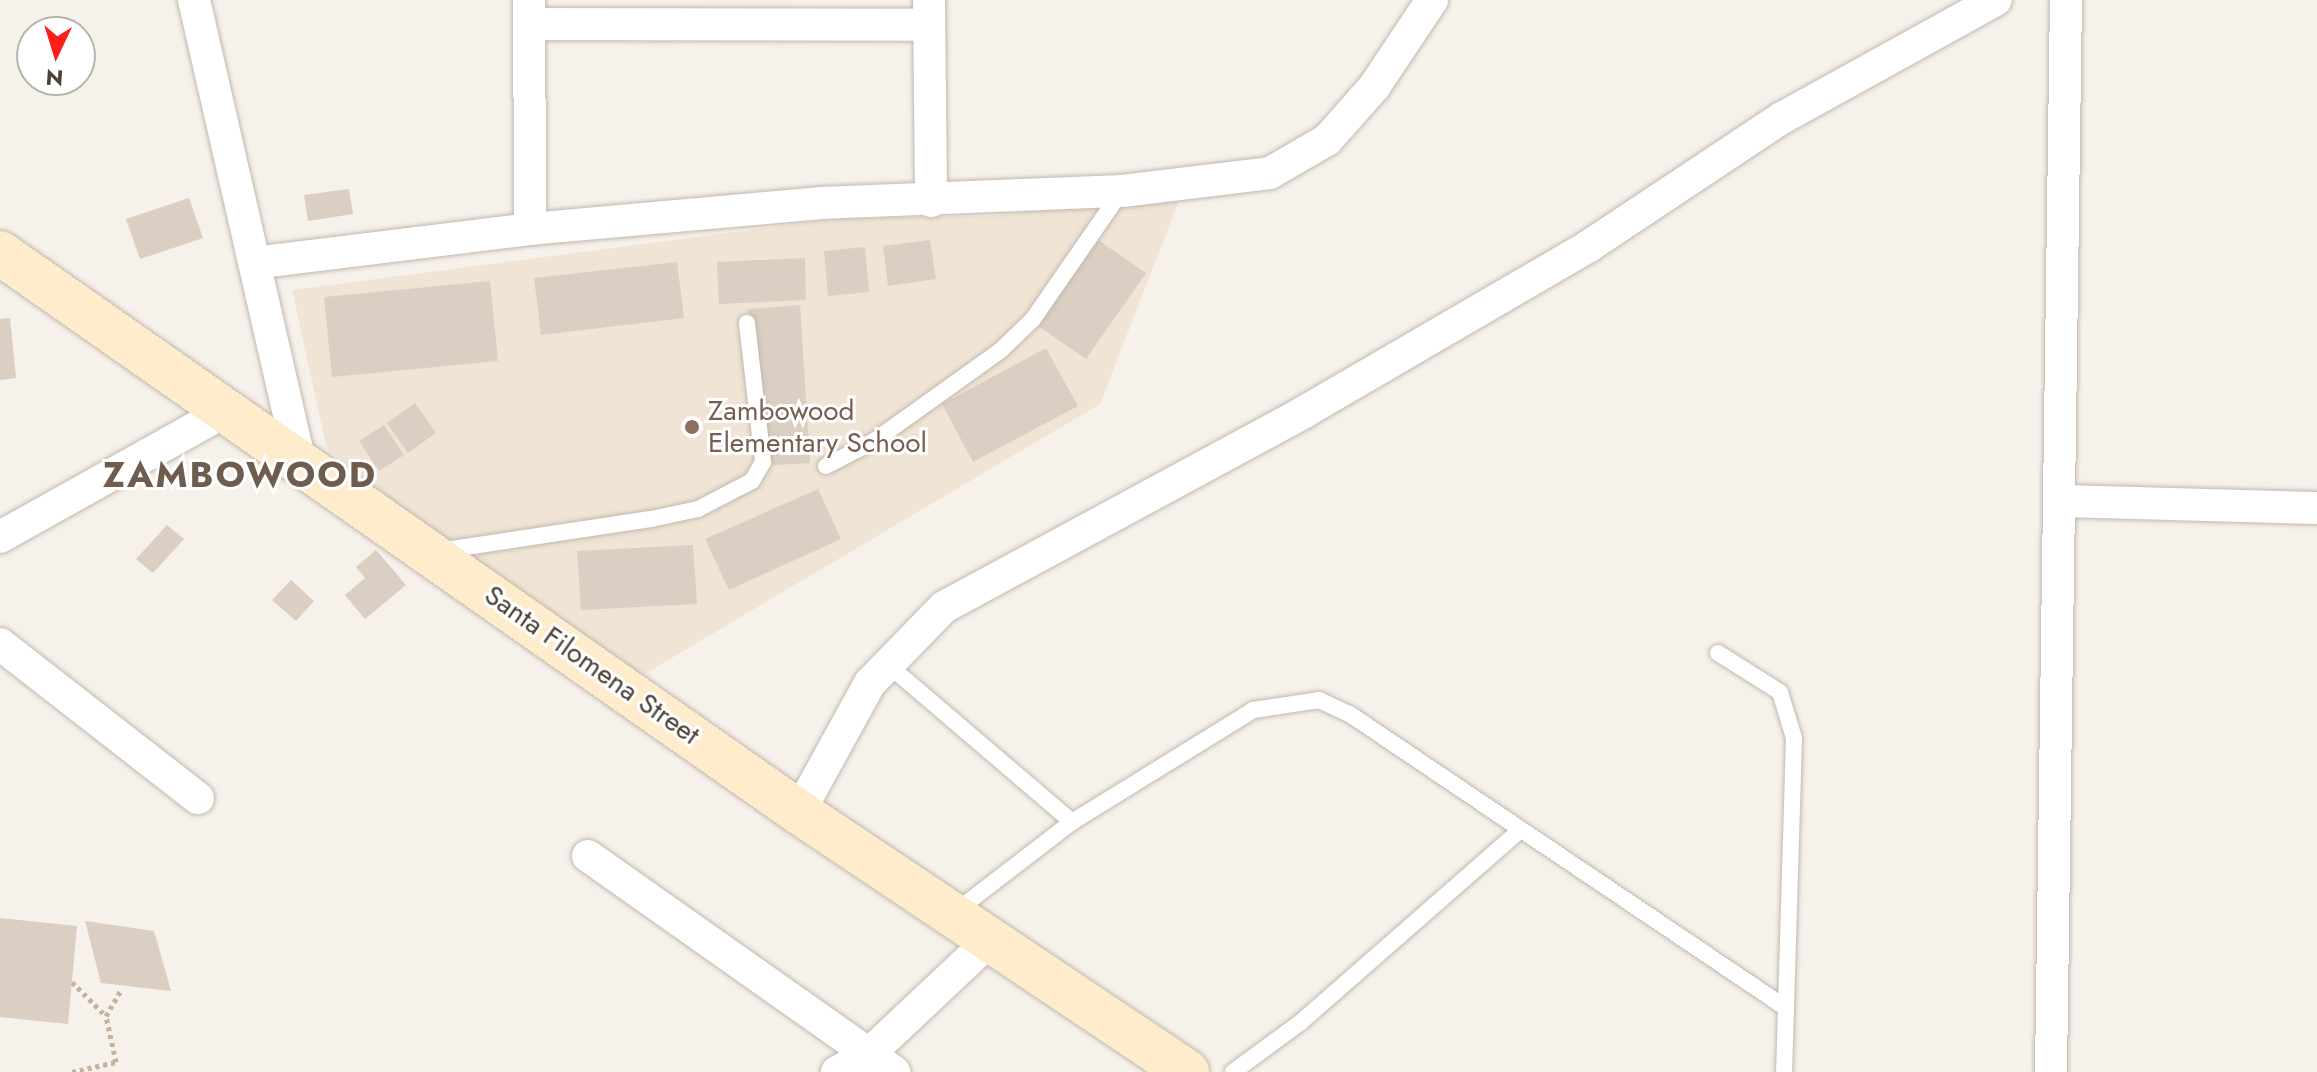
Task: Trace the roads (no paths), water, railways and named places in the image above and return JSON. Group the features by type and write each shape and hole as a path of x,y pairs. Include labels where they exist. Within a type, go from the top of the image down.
{"main road":[{"name":"Santa Filomena Street","path":"0,253 299,458 799,812 993,937 1187,1072"}],"street":[{"path":"194,0 299,458"},
{"path":"254,263 530,229 820,203 931,201 1122,191 1270,173 1327,140 1374,87 1432,0"},
{"path":"799,812 870,683 886,663 944,607 1304,412 1589,246 1782,118 1996,0"},
{"path":"2051,1072 2061,501 2059,269 2066,0"},
{"path":"530,229 529,12 929,12 931,201"},
{"path":"0,537 227,410"},
{"path":"2061,501 2317,508"},
{"path":"0,644 198,798"},
{"path":"588,856 881,1063"},
{"path":"837,1072 881,1063 993,937"}],"lane":[{"path":"826,466 874,441 1001,350 1033,319 1122,191"},
{"path":"434,553 686,511 752,481 763,462 747,323"},
{"path":"1718,653 1780,692 1794,738 1784,1072"},
{"path":"886,663 1072,822"},
{"path":"955,912 1072,822 1253,710 1319,700 1351,715 1518,832 1786,1008"},
{"path":"1233,1072 1301,1022 1518,832"}],"place":[{"name":"Zambowood Elementary School","path":"692,427"}],"district":[{"name":"ZAMBOWOOD","path":"240,475"}]}
